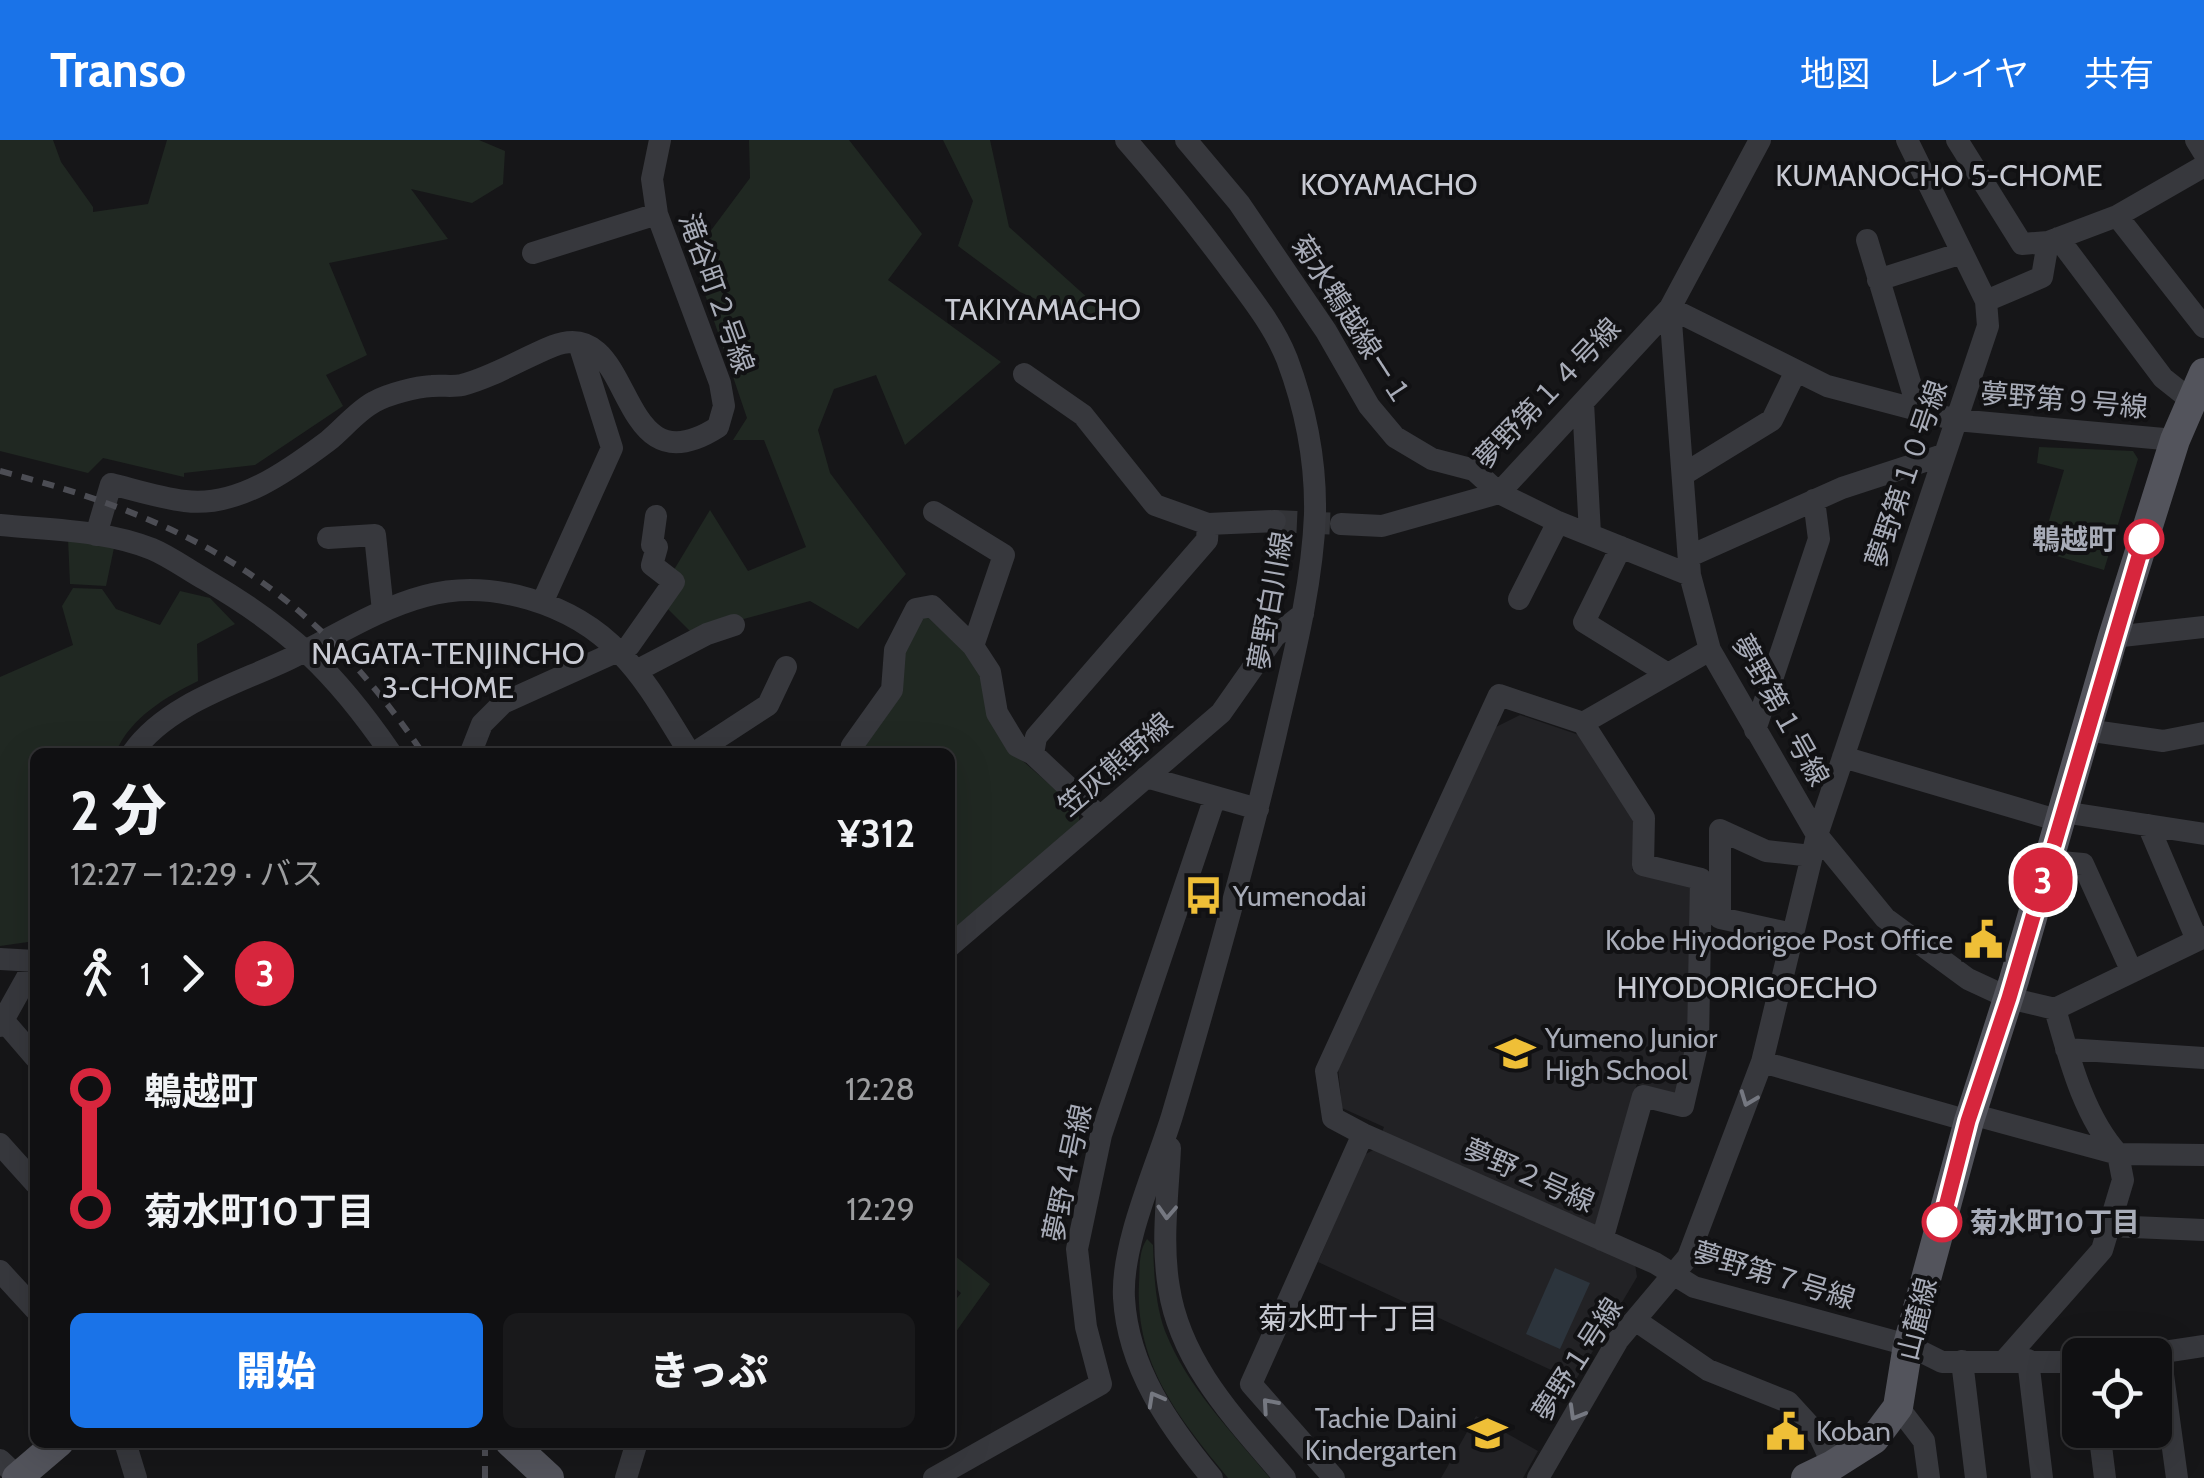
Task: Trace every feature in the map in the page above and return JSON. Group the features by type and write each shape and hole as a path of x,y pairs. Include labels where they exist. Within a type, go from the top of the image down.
{"main road":[{"name":"山麓線","path":"1898,1407 1908,1345 1970,1117 2009,998 2113,637 2175,440 2198,387"},
{"path":"1820,1472 1874,1439 1898,1407"},
{"path":"17,1478 52,1448"},
{"path":"516,1448 549,1478"}],"street":[{"name":"滝谷町２号線","path":"578,344 593,347 608,363 640,425 666,441 697,441 718,427 724,406 720,383 657,214 652,180 660,140"},
{"name":"夢野白川線","path":"1126,140 1262,312 1286,357 1306,424 1313,468 1315,511 1304,614 1258,808 1172,1114 1128,1254 1124,1298 1132,1342 1147,1385 1172,1428 1212,1478"},
{"name":"菊水鵯越線ー１","path":"1186,140 1238,203 1326,331 1370,406 1395,437 1432,458 1474,470 1499,493"},
{"path":"1670,308 1760,140"},
{"path":"1907,140 1986,301 2042,276 2053,240"},
{"path":"1957,140 2022,244 2053,240 2117,216 2204,166"},
{"path":"2196,140 2204,153"},
{"path":"533,254 657,214"},
{"path":"2117,216 2204,327"},
{"path":"1867,240 1918,408"},
{"path":"2053,240 2163,378 2198,387"},
{"path":"1878,280 1962,253"},
{"name":"夢野第１０号線","path":"1814,846 1988,326 1986,301"},
{"name":"夢野第９号線","path":"1670,308 1827,386 1956,420 2175,440"},
{"name":"夢野第１４号線","path":"1341,524 1382,526 1499,493 1670,308"},
{"name":"夢野第１号線","path":"1670,308 1690,565 1710,650 1814,846 1885,918 1968,979 2009,998 2055,1010"},
{"path":"96,535 111,484 187,502 225,500 278,476 327,442 373,402 427,386 460,386 564,342 578,344 612,448 542,603"},
{"path":"1684,474 1772,420 1796,370"},
{"path":"1024,374 1082,416 1155,506 1208,524 1275,521"},
{"path":"1583,402 1590,534"},
{"path":"1499,493 1621,547 1690,565 1814,500 1944,455"},
{"path":"1755,730 1819,540 1814,500"},
{"path":"934,512 1004,554 972,646"},
{"path":"473,748 482,724 504,704 630,646 674,582 652,565 657,547 652,545 656,516"},
{"path":"1519,599 1558,522"},
{"path":"1033,754 1036,737 1207,540 1208,524"},
{"path":"0,525 96,535 152,549 249,605 308,650 357,704 387,748"},
{"path":"328,538 375,535 383,612"},
{"path":"1621,547 1584,622 1668,674"},
{"path":"136,748 175,712 383,612 424,596 464,588 542,603 580,622 618,650 690,748"},
{"path":"853,748 892,690 896,650 916,608 932,606 972,646 990,672 997,713 1016,746 1033,754 1100,817"},
{"name":"笠灰熊野線","path":"955,942 1221,713 1275,636 1304,614"},
{"path":"636,671 734,624"},
{"path":"2113,637 2204,627"},
{"path":"1583,723 1710,650"},
{"path":"699,748 768,705 786,668"},
{"path":"1334,1478 1251,1384 1363,1134 1334,1118 1326,1071 1499,695 1583,723 1644,818 1643,865 1701,879 1698,1041 1682,1106 1643,1096 1602,1240"},
{"path":"2086,730 2163,741 2204,733"},
{"path":"1842,757 2061,816 2204,834"},
{"path":"1146,778 1258,808"},
{"name":"夢野４号線","path":"934,1478 1102,1384 1086,1327 1078,1249 1102,1136 1215,797"},
{"path":"2042,1478 2016,1360 2102,1250 2123,1180 2118,1154 2100,1135 2066,1050 2055,1010 2201,938 2148,825"},
{"path":"1792,934 1720,918 1720,830 1766,851 1814,846"},
{"name":"夢野第７号線","path":"1814,846 1762,1062 1688,1256 1670,1275 1694,1287 1908,1345 1942,1362 2062,1361"},
{"path":"2049,860 2083,864 2132,972"},
{"path":"0,959 30,962"},
{"path":"30,971 2,1023 30,1051"},
{"path":"2066,1050 2204,1058"},
{"path":"1762,1062 2118,1154 2204,1155"},
{"name":"夢野白川線","path":"1172,1114 1165,1240 1168,1287 1177,1324 1194,1361 1221,1401 1285,1478"},
{"name":"夢野２号線","path":"1363,1134 1655,1264 1670,1275"},
{"path":"0,1144 30,1177"},
{"path":"2109,1226 2204,1230"},
{"path":"0,1271 30,1296"},
{"name":"夢野１号線","path":"1538,1478 1618,1340 1670,1275"},
{"path":"1635,1320 1708,1370 1788,1402 1820,1436 1820,1472"},
{"path":"2172,1351 2204,1346"},
{"path":"1962,1361 1976,1478"},
{"path":"1898,1407 1924,1441 1930,1478"},
{"path":"127,1448 136,1478"},
{"path":"626,1478 635,1448"},
{"path":"2101,1448 2105,1478"},
{"path":"2171,1448 2177,1478"},
{"path":"0,1460 17,1478"}],"shaded area":[{"path":"0,140 53,140 61,162 93,212 148,204 167,140 479,140 505,151 503,184 472,203 411,189 448,239 329,263 367,355 326,375 343,406 255,465 184,473 184,477 103,458 88,473 0,451"},
{"path":"749,140 849,140 922,234 888,280 1001,362 905,445 876,375 834,389 818,430 830,473 906,574 858,629 810,601 692,633 657,598 710,510 748,571 806,547 764,440 733,440 747,418 692,256 750,178"},
{"path":"943,140 990,140 1009,227 1100,309 1085,321 1020,292 958,246 973,201"},
{"path":"2039,447 2133,451 2138,459 2104,570 2040,551 2064,470 2037,463"},
{"path":"68,538 115,543 106,586 70,584"},
{"path":"73,588 102,589 116,609 160,625 180,591 210,598 235,624 197,644 198,681 140,719 118,748 30,748 30,942 0,946 0,677 73,645 62,606"},
{"path":"930,617 960,644 981,675 1008,748 1079,810 1079,823 955,929 955,748 862,748 921,618"},
{"name":"Yumeno Junior High School","path":"1520,715 1582,736 1637,820 1632,870 1694,886 1690,1040 1675,1096 1637,1084 1590,1243 1635,1264 1637,1277 1575,1381 1318,1262 1364,1155 1375,1149 1384,1127 1342,1108 1338,1068 1492,729"},
{"path":"1147,1239 1153,1245 1159,1310 1174,1352 1212,1408 1270,1478 1228,1478 1164,1390 1144,1341 1140,1313 1140,1261"},
{"path":"955,1256 990,1284 955,1333 955,1301 961,1293 955,1288"},
{"path":"1555,1268 1590,1283 1560,1349 1526,1334"},
{"name":"Tachie Daini Kindergarten","path":"1476,1416 1538,1451 1523,1478 1441,1478"}],"tunnel":[{"path":"1275,521 1341,524"}],"railway":[{"path":"0,471 131,512 240,568 289,603 335,645 379,694 419,748"},
{"path":"485,1448 485,1478"}],"bus line":[{"name":"3","path":"1942,1222 1968,1121 2009,998 2144,539"}],"place":[{"name":"鵯越町","path":"2144,539"},
{"name":"Yumenodai","path":"1203,896"},
{"name":"Kobe Hiyodorigoe Post Office","path":"1983,940"},
{"name":"Yumeno Junior High School","path":"1515,1054"},
{"name":"菊水町10丁目","path":"1942,1222"},
{"name":"Koban","path":"1786,1431"},
{"name":"Tachie Daini Kindergarten","path":"1487,1434"}],"district":[{"name":"KUMANOCHO 5-CHOME","path":"1939,176"},
{"name":"KOYAMACHO","path":"1389,185"},
{"name":"TAKIYAMACHO","path":"1043,310"},
{"name":"NAGATA-TENJINCHO 3-CHOME","path":"448,671"},
{"name":"HIYODORIGOECHO","path":"1747,988"},
{"name":"菊水町十丁目","path":"1348,1319"}]}
